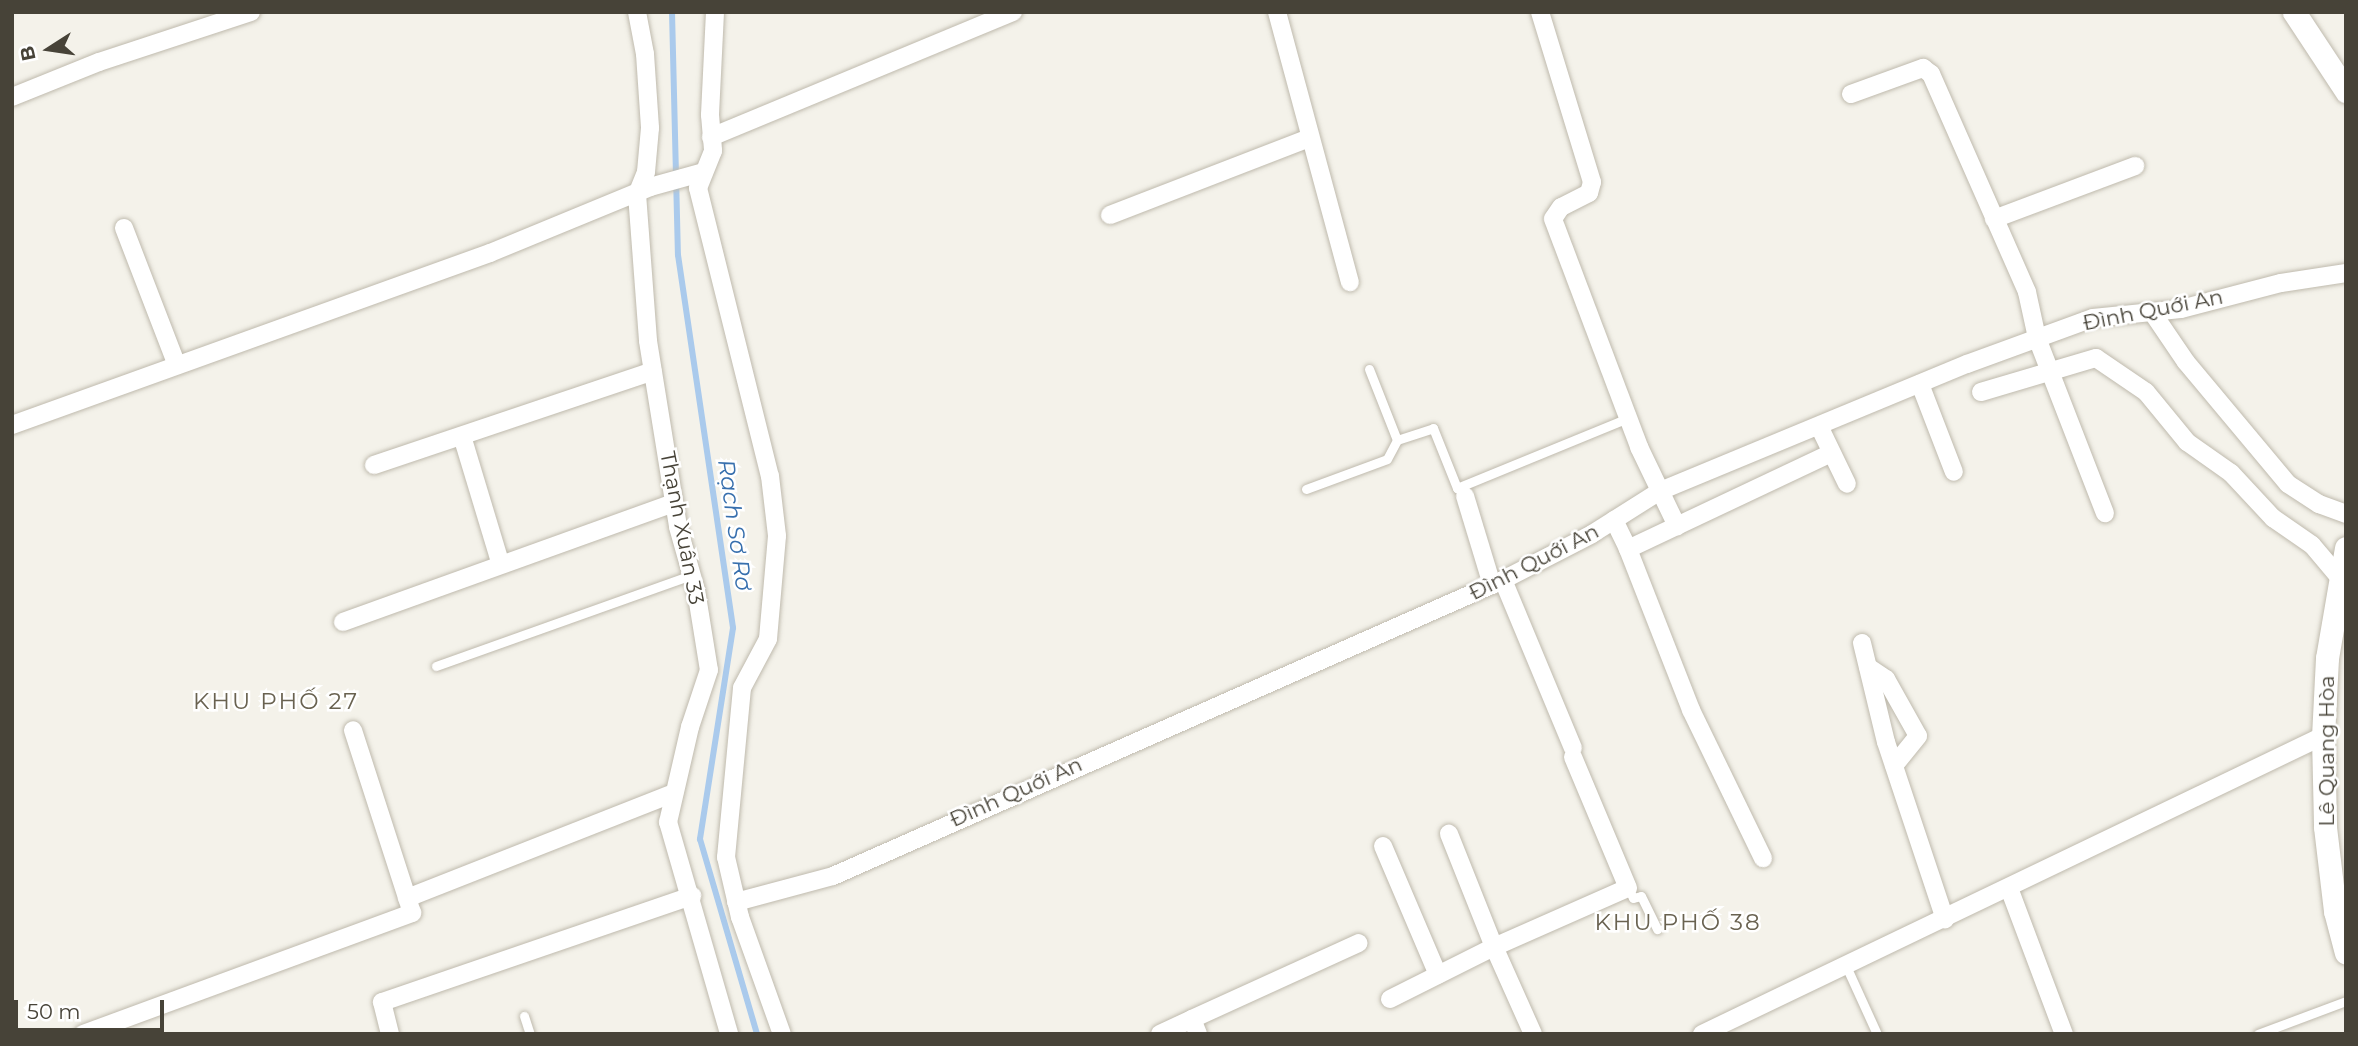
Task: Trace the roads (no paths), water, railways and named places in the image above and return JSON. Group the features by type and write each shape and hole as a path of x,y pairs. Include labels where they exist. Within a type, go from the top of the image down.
{"street":[{"path":"12,97 99,62 251,12"},
{"name":"Thạnh Xuân 33","path":"636,12 646,54 650,128 643,191 653,371 674,503 709,670 668,822 692,896 729,1034"},
{"path":"715,12 711,137 713,151 698,173 698,188 770,476 777,536 768,639 742,688 726,857 736,902 782,1034"},
{"path":"711,137 1013,12"},
{"path":"1277,12 1350,282"},
{"path":"1541,12 1592,182 1589,193 1561,207 1553,219 1628,418 1677,526"},
{"path":"2294,12 2346,91"},
{"path":"1851,94 1923,68 1927,71 2027,292 2036,338 2105,513"},
{"path":"1110,215 1310,138"},
{"path":"1994,219 2135,166"},
{"path":"12,425 490,253 643,191 698,173"},
{"path":"124,228 177,365"},
{"name":"Đình Quới An","path":"736,902 833,876 1497,582 1614,520 1660,491 2036,338 2093,318 2152,312 2346,273"},
{"path":"2152,312 2186,362 2288,484 2319,505 2346,514"},
{"path":"1981,392 2096,358 2146,392 2187,442 2231,473 2273,518 2312,545 2339,577"},
{"path":"374,465 653,371"},
{"path":"1920,384 1954,472"},
{"path":"1819,426 1829,453 1847,484"},
{"path":"462,436 500,562"},
{"path":"1628,549 1829,453"},
{"path":"1390,999 1494,947 1628,888 1573,753 1497,582 1465,496"},
{"path":"343,622 500,562 674,503"},
{"path":"1614,520 1691,710 1763,858"},
{"name":"Lê Quang Hòa","path":"2346,548 2339,577 2328,658 2323,736 2326,839 2334,911 2346,953"},
{"path":"1861,643 1894,766 1945,919"},
{"path":"1868,667 1886,679 1918,736 1894,766"},
{"path":"83,1034 412,913 353,730"},
{"path":"1702,1034 2323,736"},
{"path":"407,898 674,793"},
{"path":"1449,834 1494,947 1533,1034"},
{"path":"1383,846 1438,975"},
{"path":"2009,888 2064,1034"},
{"path":"390,1034 382,1002 692,896"},
{"path":"1160,1034 1195,1027 1359,943"}],"lane":[{"path":"1369,369 1397,440"},
{"path":"1306,489 1387,459 1397,440 1433,428 1454,486 1459,488 1628,418"},
{"path":"436,666 691,575"},
{"path":"1628,888 1633,898 1641,895 1657,929"},
{"path":"1846,966 1877,1034"},
{"path":"2258,1034 2346,1001"},
{"path":"524,1016 530,1034"}],"waterway":[{"name":"Rạch Sơ Rơ","path":"672,12 678,255 733,628 700,839 757,1034"}],"district":[{"name":"KHU PHỐ 27","path":"276,701"},
{"name":"KHU PHỐ 38","path":"1678,922"}]}
